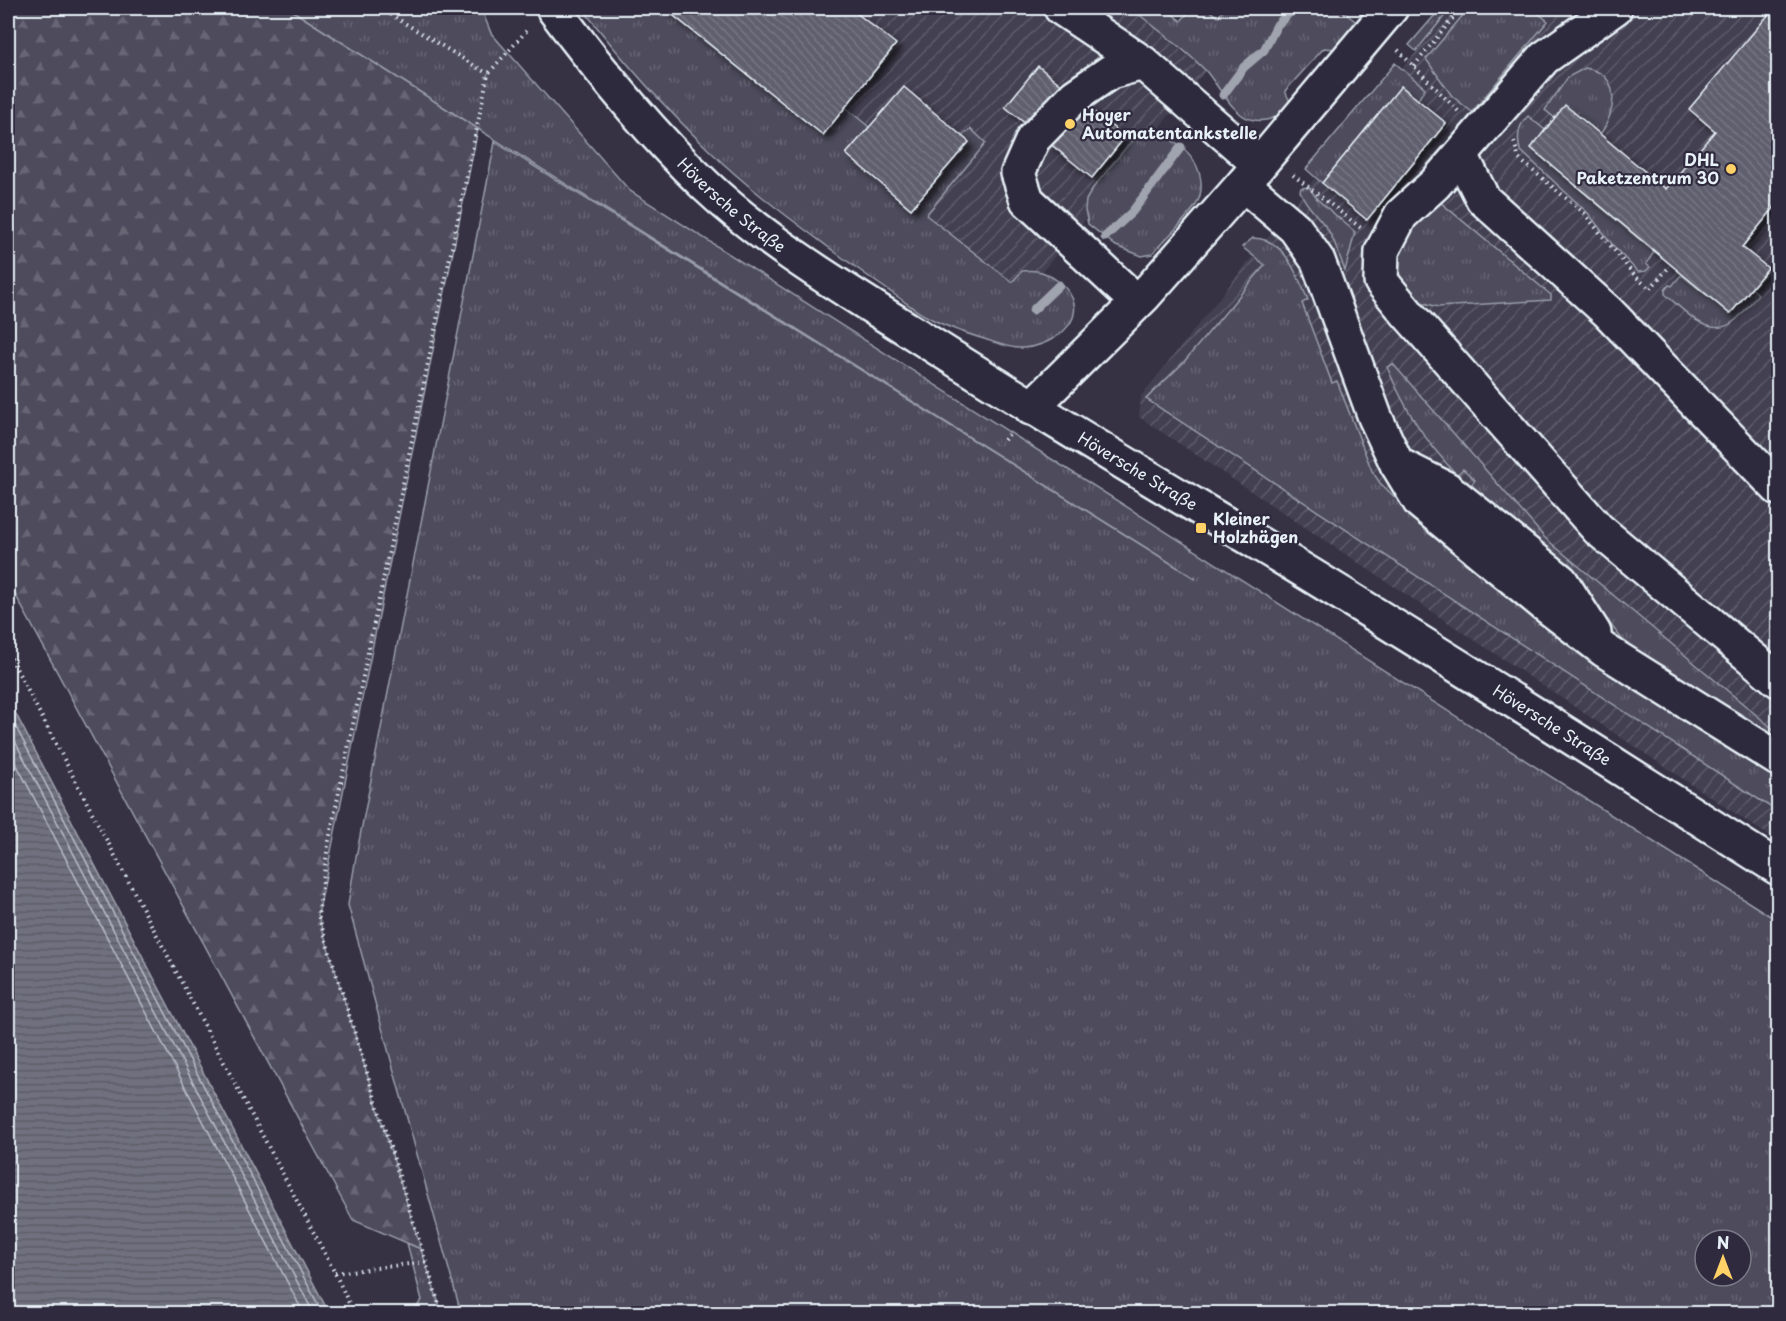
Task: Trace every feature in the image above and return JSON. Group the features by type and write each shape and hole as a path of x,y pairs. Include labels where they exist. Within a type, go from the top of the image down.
{"street":[{"name":"Höversche Straße","path":"553,8 607,80 652,130 707,187 774,242 1030,408 1344,595 1779,868"},
{"path":"1061,8 1143,63 1251,174 1295,228 1318,261 1375,417 1397,464 1420,502 1604,650 1779,759"},
{"path":"1030,408 1137,302 1251,174 1391,8"},
{"path":"1615,8 1544,58 1435,184 1401,216 1382,251 1381,280 1407,313 1598,530 1779,680"},
{"path":"1137,302 1027,200 1018,173 1033,139 1075,96 1110,72 1143,63"},
{"path":"1461,154 1483,199 1608,312 1779,488"}],"path":[{"path":"380,8 488,74"},
{"path":"442,1314 318,915 328,845 488,74 523,33 553,8"},
{"path":"1414,66 1461,8"},
{"path":"1404,55 1461,115 1514,142 1519,159 1584,213 1635,276 1650,289 1670,266"},
{"path":"1293,174 1365,231"},
{"path":"8,653 336,1273 354,1314"},
{"path":"336,1273 426,1262"}],"shaded area":[{"path":"622,8 1131,8 1205,71 999,325"},
{"path":"1451,8 1778,8 1778,842 1139,417 1141,396"}],"green space":[{"path":"8,8 288,8 478,129 318,915 421,1249 353,1220 8,581"},
{"path":"288,8 481,8 491,33 630,191 1778,921 1778,1313 461,1313 348,905 495,142 1196,579"},
{"path":"582,8 664,8 823,135 845,107 869,127 847,154 911,209 968,142 962,136 971,129 986,143 926,215 1012,282 1022,271 1033,270 1046,274 1059,282 1070,294 1074,305 1073,316 1068,326 1048,341 1035,346 1018,348 957,330 916,310 798,224 725,166 644,83"},
{"path":"1131,8 1165,8 1181,21 1192,8 1206,8 1218,17 1225,8 1338,8 1358,23 1336,49 1324,48 1285,91 1291,104 1277,116 1262,121 1250,119 1238,111 1206,71"},
{"path":"1441,8 1451,8 1416,51 1409,45"},
{"path":"1469,8 1531,8 1548,21 1472,112 1452,96 1426,59"},
{"path":"1395,63 1425,88 1418,100 1401,86 1322,183 1306,169"},
{"path":"1585,68 1606,78 1611,86 1613,95 1610,116 1600,135 1555,118 1545,110 1568,77"},
{"path":"1528,116 1545,130 1532,149 1654,252 1646,264 1650,267 1646,271 1638,272 1616,249 1588,213 1520,150 1519,132"},
{"path":"1153,131 1170,138 1189,154 1200,175 1201,190 1196,205 1187,217 1152,254 1142,256 1116,246 1088,224 1085,210 1086,200 1093,188 1128,145 1142,133"},
{"path":"1309,187 1317,199 1355,232 1345,271 1331,235 1300,191 1301,188"},
{"path":"1436,200 1551,295 1551,300 1438,307 1422,302 1412,295 1401,280 1398,271 1400,244 1411,226"},
{"path":"1253,238 1274,244 1282,251 1294,269 1308,300 1302,303 1332,383 1337,381 1372,471 1380,483 1402,504 1778,774 1778,812 1146,399 1183,363 1265,265 1242,247"},
{"path":"1681,275 1730,314 1752,288 1758,294 1733,322 1724,327 1705,325 1665,294 1669,285 1672,286"},
{"path":"1393,364 1545,538 1778,733 1778,745 1645,661 1625,643 1582,588 1470,486 1475,480 1463,469 1457,475 1435,450 1401,397 1387,367"},
{"path":"407,1243 421,1249 442,1313 412,1313 422,1300"}],"water":[{"path":"8,699 329,1313 8,1313"}],"building":[{"path":"664,8 850,8 896,44 823,135"},
{"name":"DHL Paketzentrum 30","path":"1774,8 1778,8 1778,203 1742,247 1768,268 1730,314 1531,148 1565,105 1666,189 1715,131 1689,109"},
{"path":"1038,66 1125,137 1092,178 1005,107"},
{"path":"1401,86 1446,123 1367,220 1322,183"},
{"path":"904,87 969,142 911,209 846,154"}],"waterway":[{"path":"1223,95 1244,67 1264,50 1277,25 1294,8"},
{"path":"1105,237 1132,212 1181,147"},
{"path":"1033,310 1059,285"}],"place":[{"name":"Hoyer Automatentankstelle","path":"1070,124"},
{"name":"DHL Paketzentrum 30","path":"1731,169"},
{"name":"Kleiner Holzhägen","path":"1201,528"}]}
